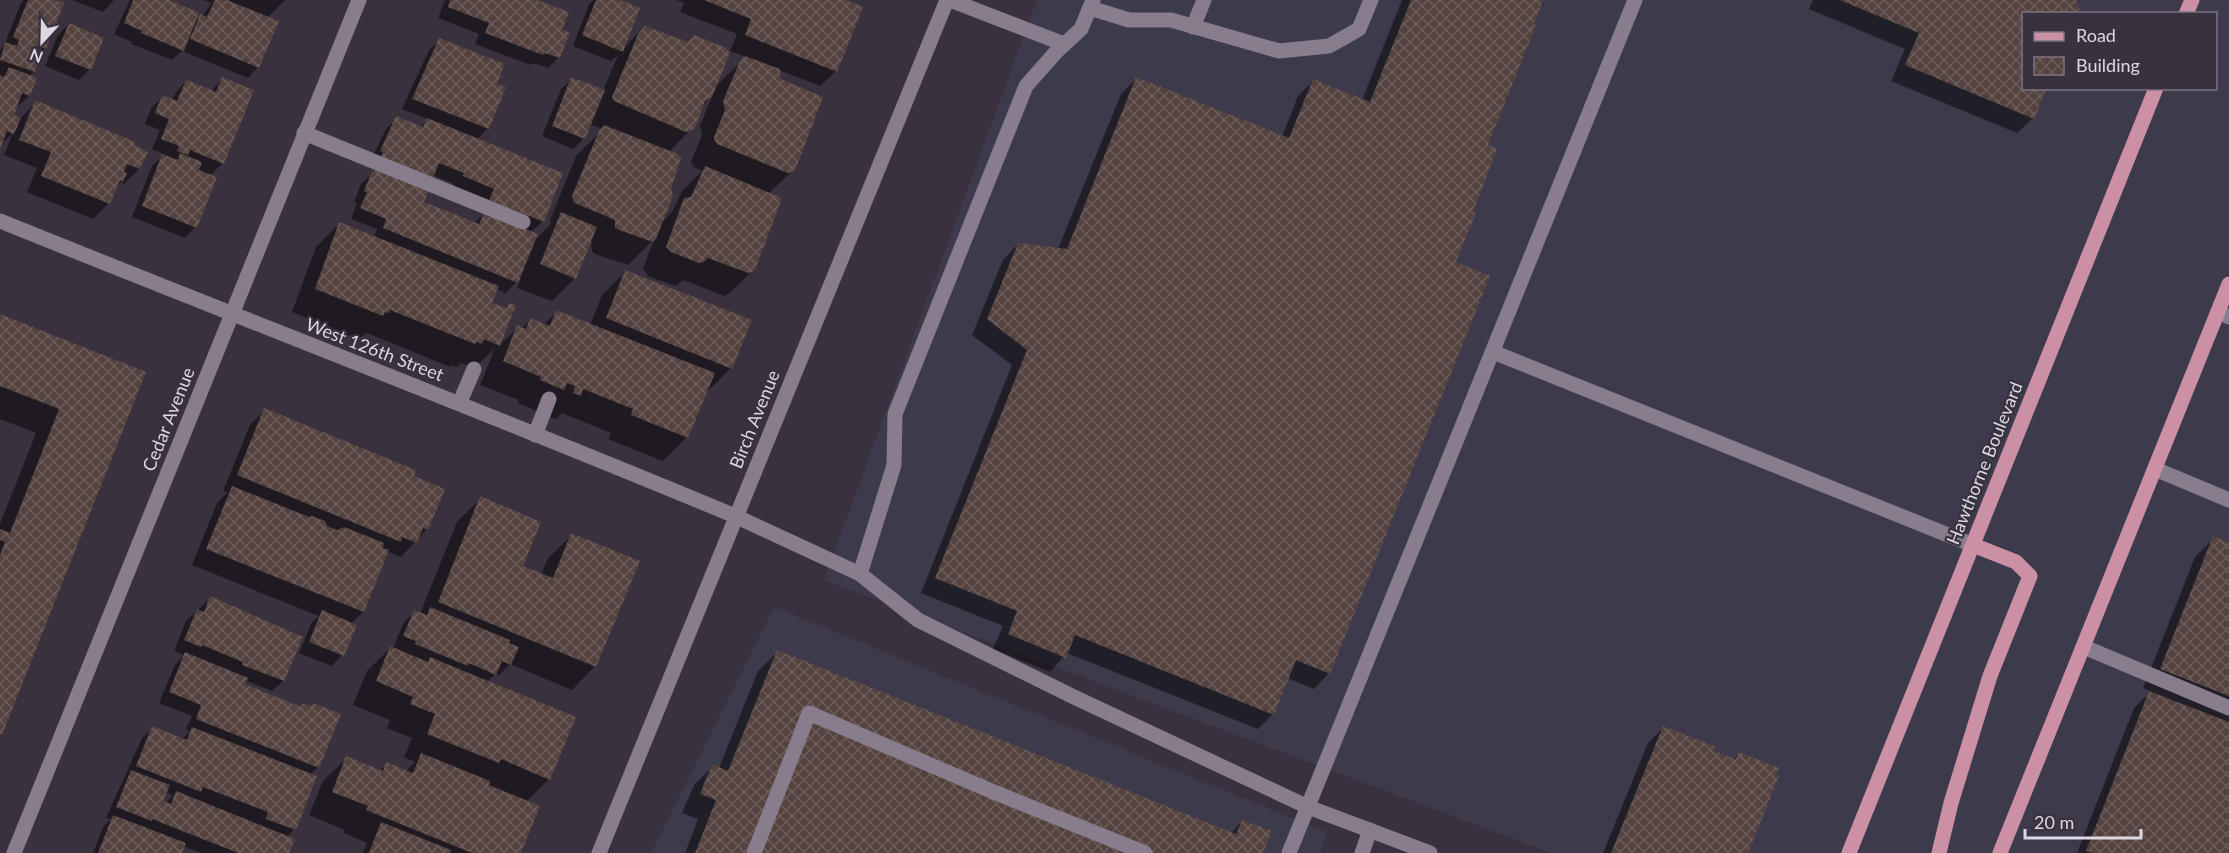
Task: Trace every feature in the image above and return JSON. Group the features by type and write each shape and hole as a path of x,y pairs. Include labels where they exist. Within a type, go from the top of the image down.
{"main road":[{"name":"Hawthorne Boulevard","path":"1849,853 2155,90"},
{"path":"2000,853 2155,469 2223,315 2229,284"},
{"path":"1939,853 1951,803 1990,676 2030,576 2016,562 1973,545"}],"street":[{"name":"Cedar Avenue","path":"14,853 359,0"},
{"path":"949,0 1064,44"},
{"name":"Birch Avenue","path":"599,853 735,516 949,0"},
{"path":"1193,27 1204,0"},
{"path":"860,574 894,465 895,414 1026,86 1064,44 1081,30 1091,4 1129,20 1171,20 1279,51 1329,46 1359,29 1371,0"},
{"path":"1289,853 1635,0"},
{"path":"304,133 523,222"},
{"name":"West 126th Street","path":"0,221 460,402 735,516 860,574 918,620 1085,702 1308,807 1430,853"},
{"path":"1492,352 1973,545"},
{"path":"460,402 474,369"},
{"path":"535,435 549,399"},
{"path":"2155,469 2229,500"},
{"path":"2084,647 2229,708"},
{"path":"754,853 809,713 996,793 1145,853"},
{"path":"1362,853 1371,830"}],"shaded area":[{"path":"1037,0 2229,0 2229,853 1551,853 824,580"},
{"path":"774,607 1327,832 1320,853 651,853"}],"building":[{"path":"28,0 55,0 64,3 46,49 36,46 34,53 41,55 35,72 0,60 5,42 17,46 19,40 13,37"},
{"path":"133,0 169,0 199,13 184,51 141,33 142,31 124,23"},
{"path":"215,0 227,0 279,21 259,68 190,39 200,14 207,17"},
{"path":"450,0 537,0 569,12 562,30 570,32 560,58 544,53 543,55 485,33 489,23 448,7"},
{"path":"596,0 620,0 640,8 623,52 582,35"},
{"path":"704,0 846,0 863,7 837,72 745,35 751,19"},
{"path":"1411,0 1543,0 1534,24 1536,25 1488,145 1497,149 1473,212 1476,213 1456,262 1490,276 1330,674 1296,660 1274,715 1075,635 1066,658 1008,634 1017,611 935,578 1027,350 987,319 1018,243 1067,249 1136,77 1289,138 1313,79 1370,102"},
{"path":"1840,0 2076,0 2080,9 2076,12 2022,12 2022,90 2046,90 2034,119 1905,65 1919,33"},
{"path":"69,23 104,38 91,70 55,56"},
{"path":"645,26 688,42 694,35 729,51 712,97 705,101 695,128 691,131 686,132 614,101 612,97 638,34"},
{"path":"439,38 505,64 497,84 506,87 489,129 412,99"},
{"path":"745,56 780,69 781,79 823,97 796,168 792,172 788,173 717,144 715,141 714,137 725,110 723,101 740,61"},
{"path":"9,67 37,78 30,96 22,93 14,115 21,118 14,134 7,131 0,149 0,75 4,77"},
{"path":"222,77 254,90 224,164 190,150 188,155 177,151 179,146 161,139 169,119 155,113 162,95 177,101 186,80 216,92"},
{"path":"571,77 605,90 585,139 552,126"},
{"path":"35,100 135,142 134,145 148,152 140,169 127,164 124,172 127,173 123,182 120,180 110,204 41,176 51,152 19,140"},
{"path":"396,116 423,127 427,118 563,173 544,222 489,200 494,189 439,163 433,178 381,158 383,152 380,151"},
{"path":"604,125 678,154 681,158 671,189 673,196 653,242 615,228 615,220 575,203 573,200 572,196 599,131"},
{"path":"180,153 202,162 199,170 217,177 197,228 142,206 162,154 178,160"},
{"path":"705,166 782,198 755,270 752,272 748,273 708,258 699,263 671,252 666,247 684,198 691,197"},
{"path":"376,168 429,190 424,202 479,224 484,212 538,234 518,283 383,228 386,219 360,208 367,193 364,191 372,171 374,172"},
{"path":"561,212 597,227 576,279 540,264"},
{"path":"339,222 499,286 492,303 507,308 509,303 516,305 500,346 484,339 482,344 476,342 475,344 390,310 383,316 315,289"},
{"path":"625,270 752,320 732,369 606,318"},
{"path":"556,310 715,373 688,438 631,415 633,409 583,389 581,396 573,393 575,386 567,383 564,390 540,380 541,377 503,361 517,325 526,329 530,318 550,326"},
{"path":"0,314 146,372 2,735 0,734 0,555 5,542 0,540 0,529 10,533 59,409 0,386"},
{"path":"264,408 416,470 414,476 445,489 428,530 423,528 417,543 402,537 401,542 237,475"},
{"path":"232,486 309,517 325,521 327,526 337,530 344,527 384,543 383,548 389,550 364,612 206,549"},
{"path":"480,496 541,522 523,566 553,578 571,533 640,561 596,667 438,602"},
{"path":"2213,536 2229,543 2229,696 2160,669"},
{"path":"210,596 303,637 284,681 242,665 243,662 202,645 201,647 184,640 197,609 204,612"},
{"path":"430,607 510,640 509,643 519,647 511,665 502,661 496,675 415,644 416,641 403,636 414,610 427,615"},
{"path":"322,610 357,625 344,656 309,642"},
{"path":"390,646 428,662 430,657 576,717 550,780 501,759 499,763 427,734 435,714 410,704 413,697 376,681"},
{"path":"777,650 1236,834 1242,820 1272,831 1263,853 695,853 716,800 700,794 712,764 728,771"},
{"path":"185,652 248,678 245,684 301,707 303,703 311,707 313,703 341,714 319,768 196,719 201,705 169,692"},
{"path":"2149,691 2229,722 2229,853 2093,853 2086,851"},
{"path":"152,726 187,740 192,727 317,776 296,830 266,819 268,812 203,787 201,792 136,766"},
{"path":"1663,726 1716,747 1714,751 1736,759 1739,752 1779,768 1776,775 1779,776 1748,853 1611,853"},
{"path":"421,753 490,781 489,785 540,806 521,853 472,853 366,810 368,806 332,792 346,756 383,771 386,762 413,773"},
{"path":"131,770 170,785 163,801 171,804 176,791 295,839 289,853 238,853 116,807"},
{"path":"113,815 186,843 182,853 98,853"},
{"path":"381,822 451,850 450,853 369,853"}]}
